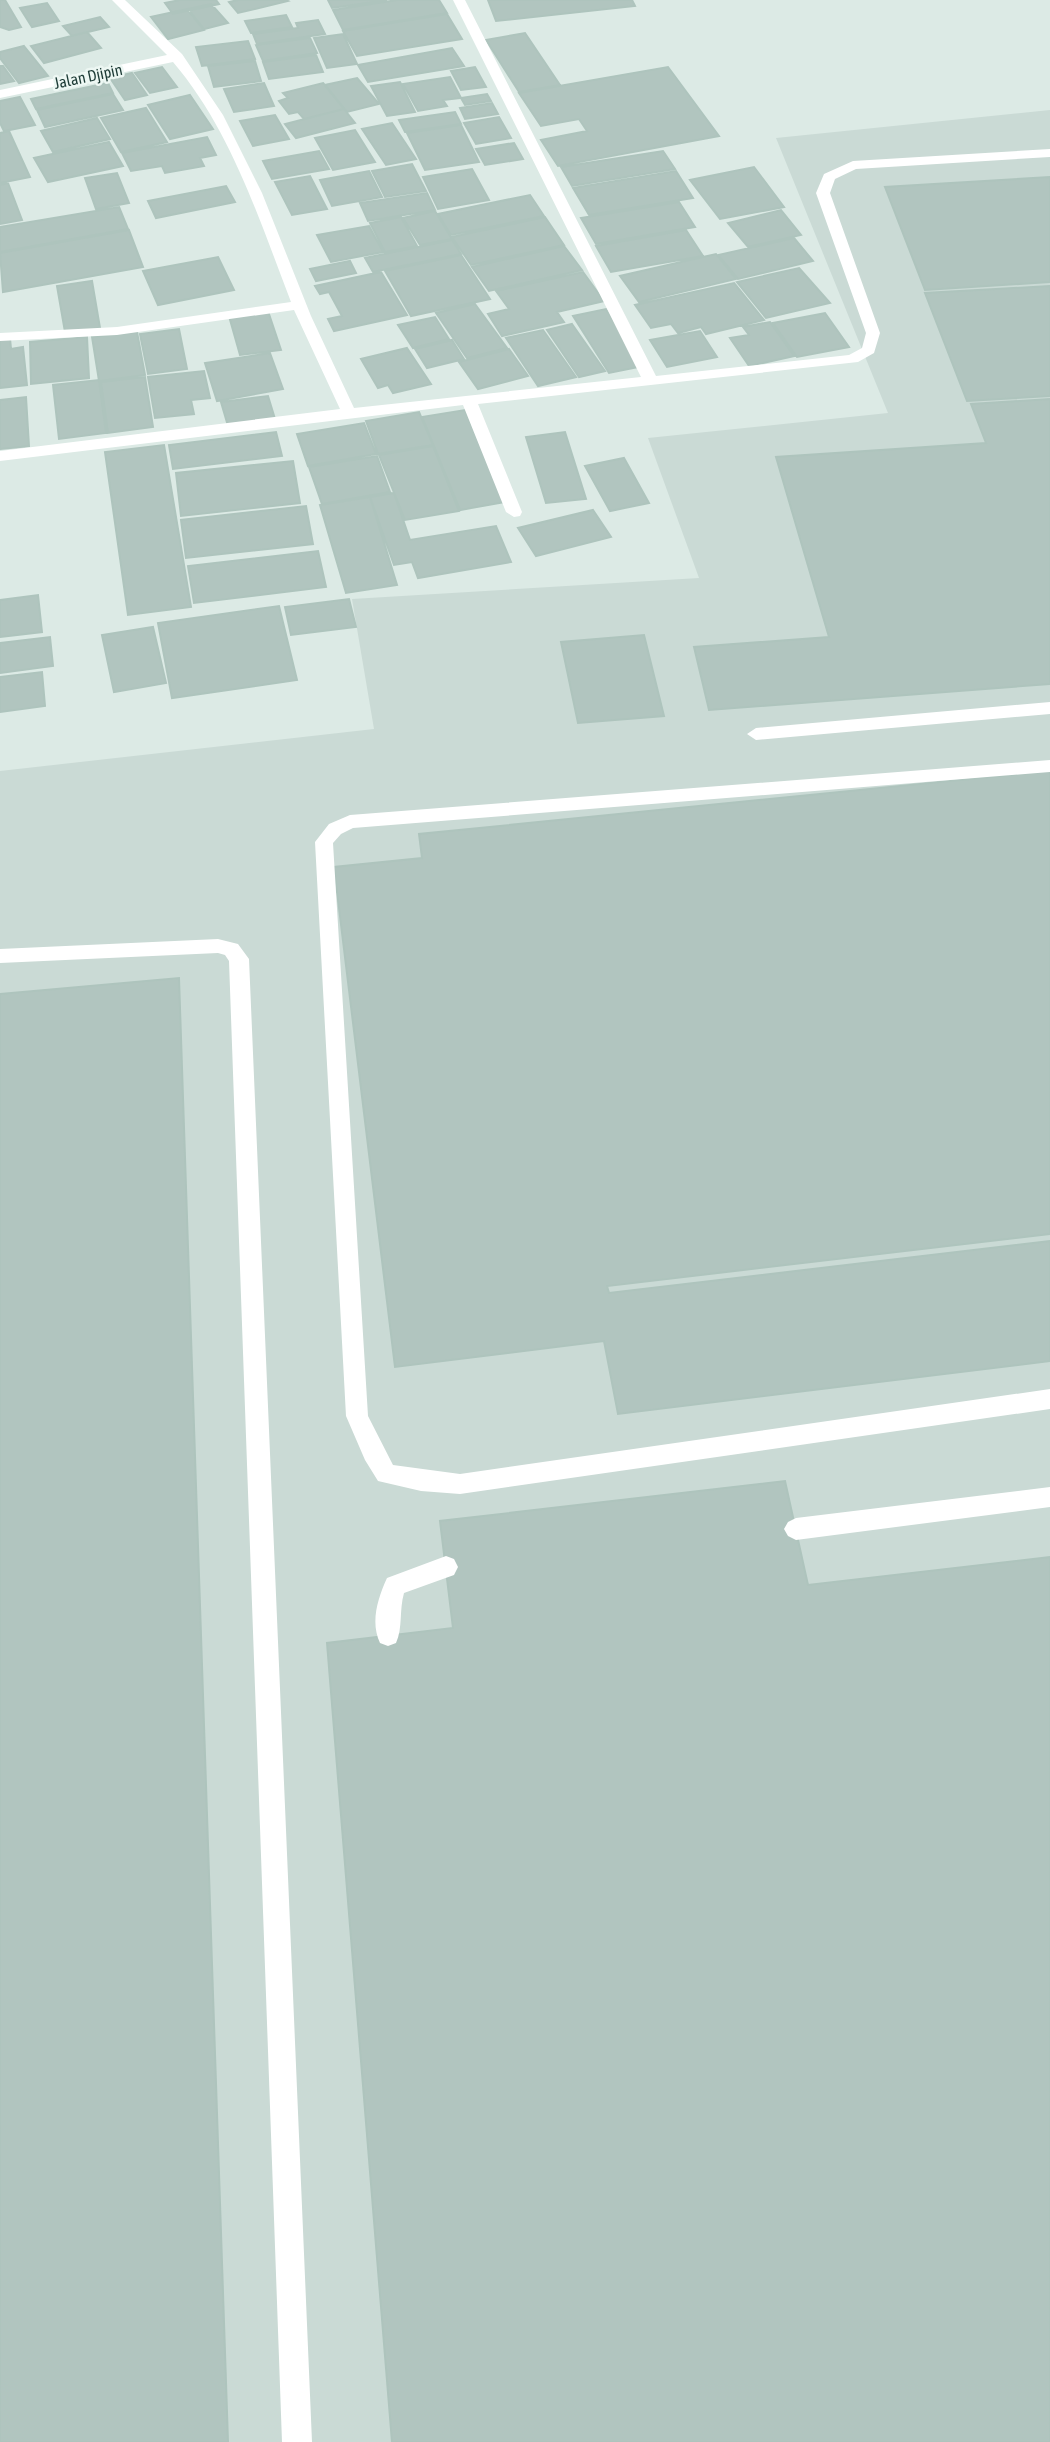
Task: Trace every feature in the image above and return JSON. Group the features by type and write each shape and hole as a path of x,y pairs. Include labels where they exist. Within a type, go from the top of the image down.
{"street":[{"path":"118,0 177,57 202,91 265,210 299,305 349,413"},
{"path":"459,0 651,381"},
{"name":"Jalan Djipin","path":"0,94 177,57"},
{"path":"0,456 349,413 853,359 869,349 873,333 823,194 829,177 853,165 1050,153"},
{"path":"0,337 117,331 299,305"},
{"path":"469,400 514,512"},
{"path":"756,734 1050,708"},
{"path":"1050,766 350,822 335,829 324,842 357,1416 373,1453 386,1474 421,1481 460,1483 1050,1399"},
{"path":"0,956 218,946 230,949 239,959 297,2442"},
{"path":"796,1529 1050,1497"},
{"path":"388,1635 388,1607 395,1586 446,1567"}],"shaded area":[{"path":"1050,110 1050,2442 0,2442 0,771 374,729 352,599 699,578 648,438 888,413 776,138"}],"building":[{"path":"0,0 5,0 21,27 9,30 0,27"},
{"path":"180,0 216,0 219,4 173,14 165,3"},
{"path":"328,0 387,0 332,8"},
{"path":"397,0 439,0 447,13 343,30 333,10"},
{"path":"488,0 632,0 635,6 496,21"},
{"path":"288,1 238,13 229,2"},
{"path":"47,3 59,21 32,27 20,8"},
{"path":"211,4 228,23 204,29 188,9"},
{"path":"187,9 204,30 168,39 151,17"},
{"path":"447,14 462,39 357,56 343,31"},
{"path":"286,15 292,27 251,33 245,21"},
{"path":"100,17 109,27 72,36 63,26"},
{"path":"318,20 325,34 257,44 253,34 298,28 296,23"},
{"path":"87,32 101,48 44,63 31,46"},
{"path":"525,33 560,85 519,92 486,40"},
{"path":"343,34 357,64 327,68 314,38"},
{"path":"310,38 317,53 263,61 256,45"},
{"path":"248,41 255,59 202,66 196,47"},
{"path":"24,46 48,76 19,83 0,58 0,52"},
{"path":"452,48 464,66 368,82 358,65"},
{"path":"316,55 323,72 269,79 263,62"},
{"path":"255,61 261,81 214,87 208,66"},
{"path":"0,66 3,66 14,81 0,84"},
{"path":"162,67 177,87 150,93 135,73"},
{"path":"475,67 486,87 461,90 451,71"},
{"path":"668,67 719,136 558,166 541,140 587,131 579,119 541,126 519,93"},
{"path":"132,73 147,95 125,100 110,78"},
{"path":"450,77 461,98 443,100 447,106 418,111 403,84"},
{"path":"357,78 379,104 347,112 325,85"},
{"path":"400,82 415,112 387,116 371,86"},
{"path":"108,83 113,93 36,109 31,99"},
{"path":"264,83 274,106 234,112 224,89"},
{"path":"323,83 344,109 304,119 298,112 289,114 279,101 288,98 283,93"},
{"path":"113,94 123,110 45,127 37,110"},
{"path":"487,94 491,101 465,105 461,98"},
{"path":"190,95 213,129 170,139 148,105"},
{"path":"20,97 35,125 4,131 0,123 0,101"},
{"path":"492,103 498,114 465,119 460,108"},
{"path":"146,108 167,142 121,152 101,118"},
{"path":"344,109 355,123 296,138 285,124"},
{"path":"455,112 461,124 405,132 399,120"},
{"path":"275,115 289,139 253,146 240,121"},
{"path":"499,117 511,138 476,144 464,123"},
{"path":"97,118 110,139 53,152 41,131"},
{"path":"392,123 416,159 386,165 362,129"},
{"path":"461,125 479,162 425,170 407,133"},
{"path":"355,130 375,162 333,170 315,138"},
{"path":"9,131 30,177 0,183 0,133"},
{"path":"207,137 216,155 200,158 204,166 165,173 162,166 131,171 122,153"},
{"path":"109,142 123,166 48,182 34,158"},
{"path":"514,143 523,159 485,165 476,149"},
{"path":"319,151 329,169 272,179 263,161"},
{"path":"663,151 675,169 572,186 561,167"},
{"path":"412,164 426,191 385,197 372,171"},
{"path":"754,167 784,207 720,219 690,180"},
{"path":"472,169 489,200 438,209 423,177"},
{"path":"369,171 382,197 332,206 320,180"},
{"path":"676,171 693,198 589,215 573,188"},
{"path":"117,173 129,203 96,209 85,178"},
{"path":"310,176 327,209 292,215 275,182"},
{"path":"1050,177 1050,282 925,290 885,187"},
{"path":"8,183 22,220 0,224 0,185"},
{"path":"226,186 235,202 156,218 148,201"},
{"path":"427,193 435,210 368,221 360,203"},
{"path":"530,195 544,216 451,235 438,214"},
{"path":"679,202 695,227 596,244 581,218"},
{"path":"119,207 128,229 0,252 0,227"},
{"path":"781,210 801,235 748,247 728,223"},
{"path":"435,211 452,239 420,245 403,218"},
{"path":"401,217 417,246 385,252 370,223"},
{"path":"545,217 564,245 471,265 452,237"},
{"path":"369,226 383,252 331,262 317,235"},
{"path":"129,230 143,267 3,292 0,253"},
{"path":"686,230 703,256 611,272 596,246"},
{"path":"794,238 813,261 738,279 718,255"},
{"path":"452,240 461,254 373,272 365,258"},
{"path":"564,246 582,270 489,291 472,267"},
{"path":"716,254 736,279 639,302 620,276"},
{"path":"461,255 490,299 411,316 385,271"},
{"path":"218,257 234,290 158,305 143,271"},
{"path":"350,261 356,273 316,281 310,269"},
{"path":"799,268 830,303 766,318 737,282"},
{"path":"381,272 407,315 334,331 328,319 342,316 329,292 320,294 315,286"},
{"path":"583,272 604,301 557,312 564,322 502,336 488,314 509,309 496,291"},
{"path":"92,281 100,328 65,332 57,286"},
{"path":"734,283 764,320 706,334 701,327 678,333 671,324 651,328 635,305"},
{"path":"1050,286 1050,396 967,401 925,293"},
{"path":"475,304 507,348 467,358 436,313"},
{"path":"606,309 643,366 609,373 573,316"},
{"path":"268,311 281,350 240,355 229,316"},
{"path":"825,313 849,347 797,357 773,323"},
{"path":"435,317 449,339 413,348 398,325"},
{"path":"770,322 794,356 749,366 730,338 749,335 743,327"},
{"path":"572,324 605,371 579,377 547,330"},
{"path":"179,329 187,369 148,374 140,334"},
{"path":"543,330 576,377 538,386 506,338"},
{"path":"700,331 717,357 667,367 650,340"},
{"path":"137,332 145,375 99,381 92,337"},
{"path":"87,337 89,378 31,384 30,342"},
{"path":"10,338 11,349 23,347 27,385 0,388 0,339"},
{"path":"452,340 464,359 427,368 415,349"},
{"path":"407,348 431,384 393,393 388,385 378,388 361,359"},
{"path":"509,349 528,376 478,389 459,362"},
{"path":"270,353 283,389 217,401 205,363"},
{"path":"204,371 210,398 191,400 194,414 155,418 148,377"},
{"path":"145,377 153,427 108,433 101,382"},
{"path":"99,380 106,433 59,439 53,385"},
{"path":"268,396 275,419 228,426 221,402"},
{"path":"26,397 29,446 0,449 0,400"},
{"path":"1050,399 1050,684 709,710 694,647 829,637 776,457 986,443 971,404"},
{"path":"465,410 505,502 460,510 422,417"},
{"path":"419,412 433,445 378,454 366,421"},
{"path":"364,423 376,454 308,466 297,434"},
{"path":"276,432 282,456 173,469 169,445"},
{"path":"565,432 586,499 546,503 526,437"},
{"path":"164,445 191,607 128,615 105,452"},
{"path":"433,446 459,511 405,520 379,455"},
{"path":"377,456 390,492 322,504 309,467"},
{"path":"624,458 649,503 610,511 585,466"},
{"path":"293,461 300,503 181,516 176,473"},
{"path":"394,493 410,540 496,526 511,562 418,578 412,562 394,565 370,497"},
{"path":"370,497 397,585 346,593 320,505"},
{"path":"306,506 313,544 186,558 181,520"},
{"path":"593,510 611,537 536,556 518,528"},
{"path":"318,551 326,587 194,603 188,566"},
{"path":"38,595 42,632 0,637 0,600"},
{"path":"349,599 356,627 291,635 285,607"},
{"path":"279,606 297,680 172,698 158,623"},
{"path":"153,627 166,683 114,692 102,635"},
{"path":"644,635 664,716 578,723 561,642"},
{"path":"50,637 53,666 0,673 0,643"},
{"path":"42,672 45,706 0,712 0,677"},
{"path":"1050,771 1050,1234 607,1286 609,1293 1050,1241 1050,1361 618,1414 604,1341 395,1367 334,867 422,858 419,834"},
{"path":"179,978 228,2442 0,2442 0,994"},
{"path":"785,1481 808,1585 1050,1557 1050,2442 392,2442 327,1643 453,1628 440,1521"}]}
